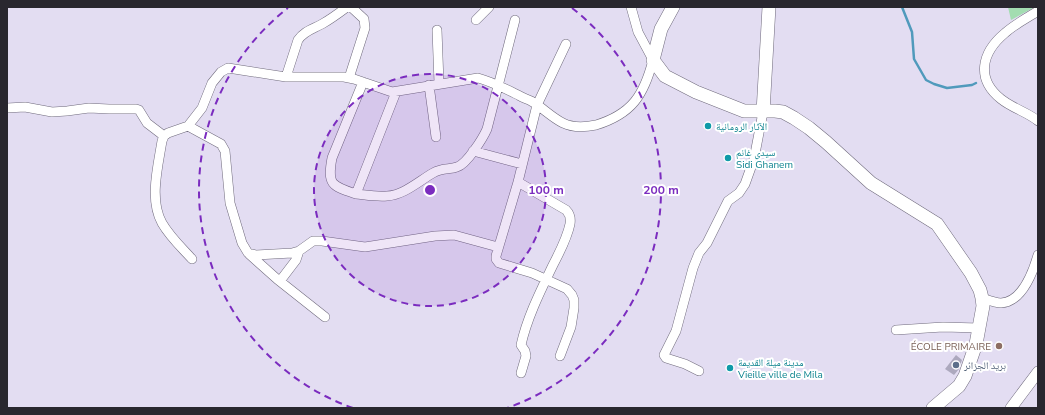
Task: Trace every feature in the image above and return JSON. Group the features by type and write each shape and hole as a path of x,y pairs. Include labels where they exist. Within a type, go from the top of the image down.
{"main road":[{"path":"673,7 661,29 653,60 665,76 696,92 744,111 783,112 799,121 826,142 871,183 937,224 971,273 982,298 983,306 976,344 965,376 959,386 933,408"},
{"path":"763,112 769,7"}],"street":[{"path":"286,77 301,35 323,24 347,7"},
{"path":"349,78 365,28 364,19 351,7"},
{"path":"476,20 489,7"},
{"path":"192,259 170,236 158,214 156,181 162,141 164,136 168,133 188,126 202,108 212,83 225,70 232,68 258,74 286,77 349,78 392,92 478,78 486,80 531,101 564,123 574,126 592,126 605,122 626,112 634,103 649,76 653,60 638,32 631,7"},
{"path":"1038,11 1006,32 996,41 989,51 984,73 986,83 1000,98 1011,107 1038,121"},
{"path":"363,82 332,158 329,170 333,184 337,188 356,194 387,196 397,194 434,172 444,168 459,167 481,142 485,134 499,86 515,20"},
{"path":"437,30 439,84"},
{"path":"560,356 571,327 574,300 567,289 532,273 499,263 496,256 518,182 537,105 566,44"},
{"path":"429,85 436,137"},
{"path":"356,194 396,92"},
{"path":"7,108 25,107 52,112 89,108 136,109 139,110 147,123 164,136"},
{"path":"699,371 685,364 666,358 664,355 676,331 693,268 699,253 707,243 728,201 739,193 745,184 754,158 763,112"},
{"path":"188,126 221,144 226,151 230,204 242,243 248,253 325,317"},
{"path":"473,151 522,164"},
{"path":"518,182 566,210 570,216 571,222 567,237 528,320 521,345 526,356 521,373"},
{"path":"248,253 256,255 292,253 313,242 322,241 374,247 435,236 454,235 498,247"},
{"path":"280,281 296,260 299,250"},
{"path":"982,298 1001,303 1011,301 1026,284 1038,255"},
{"path":"896,330 943,327 979,328"},
{"path":"1011,408 1038,372"}],"green space":[{"path":"1008,7 1035,7 1011,20"}],"building":[{"name":"بريد الجزائر","path":"956,355 962,360 959,369 954,375 945,369"}],"waterway":[{"path":"902,7 912,32 914,59 926,80 947,88 972,85 976,83"}],"place":[{"name":"الآثار الرومانية","path":"708,126"},
{"name":"سيدي غانم Sidi Ghanem","path":"728,158"},
{"name":"ÉCOLE PRIMAIRE","path":"999,346"},
{"name":"بريد الجزائر","path":"956,365"},
{"name":"مدينة ميلة القديمة Vieille ville de Mila","path":"730,368"}]}
